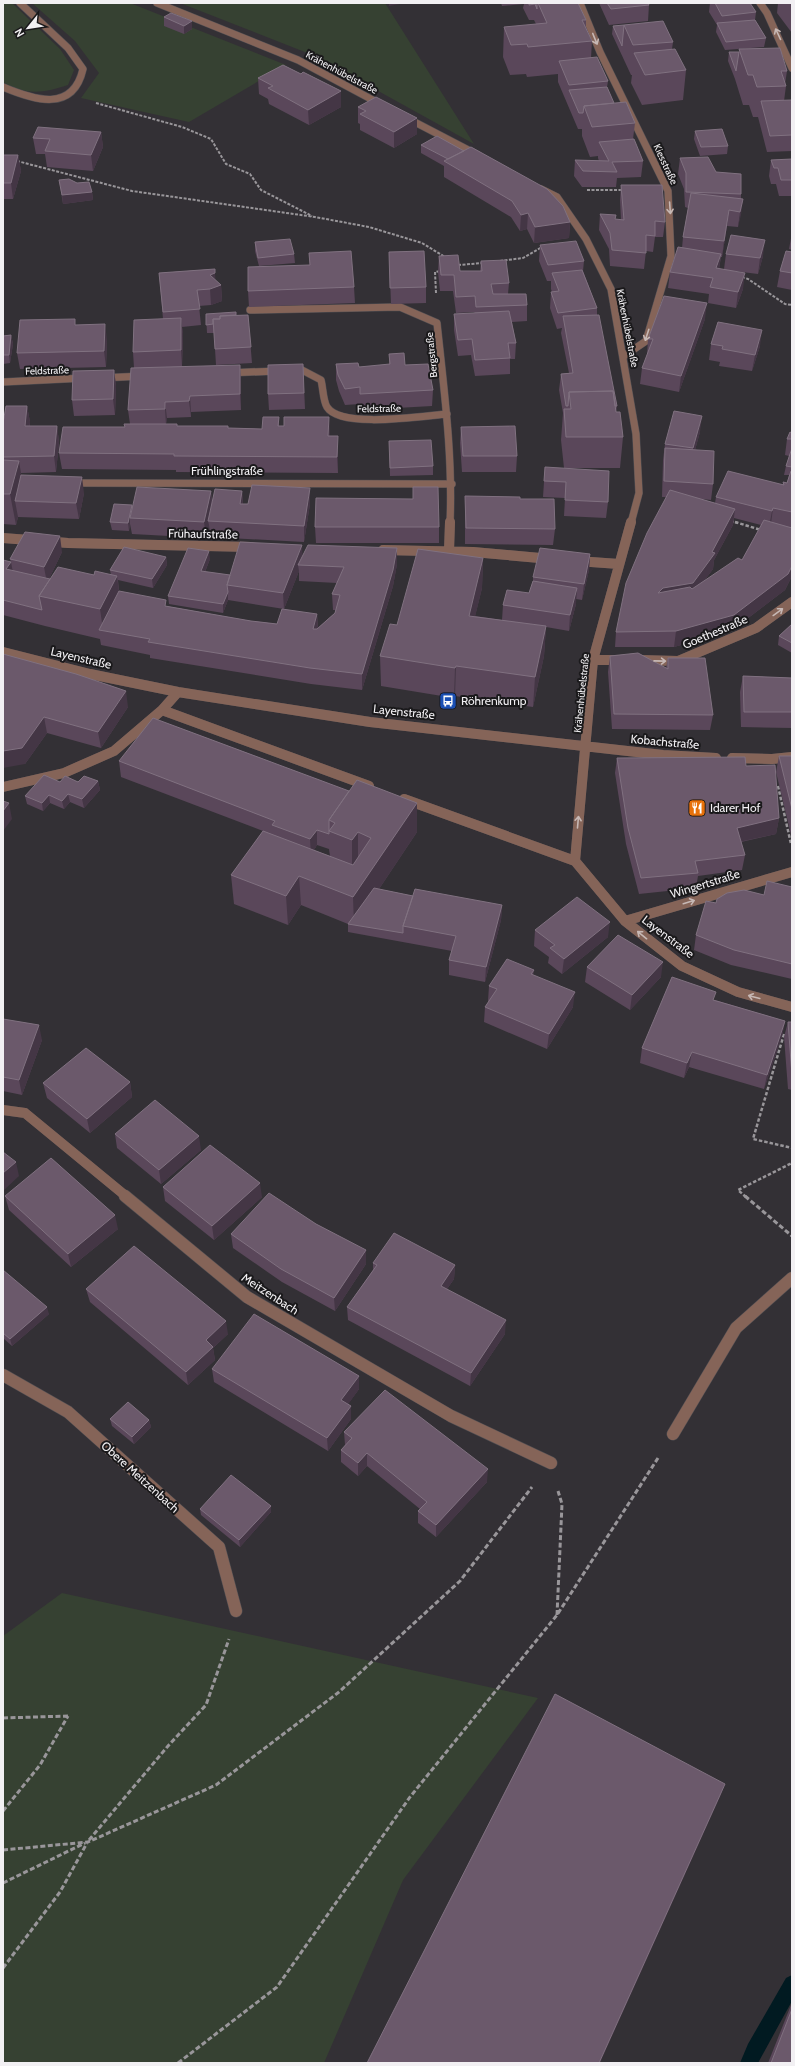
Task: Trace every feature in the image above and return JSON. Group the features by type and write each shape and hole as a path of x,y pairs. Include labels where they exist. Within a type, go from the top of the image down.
{"street":[{"path":"3,87 27,98 51,100 69,96 79,84 83,69 68,48 20,3"},
{"name":"Krähenhübelstraße","path":"157,3 298,60 487,160"},
{"name":"Kiesstraße","path":"580,3 600,52 668,191 671,256 646,341 624,356"},
{"path":"760,3 767,13 792,68"},
{"name":"Krähenhübelstraße","path":"536,186 557,197 586,239 611,289 624,356 636,434 639,493 592,660 585,746"},
{"name":"Bergstraße","path":"250,310 400,307 437,323 447,414 452,484 449,551"},
{"name":"Feldstraße","path":"216,373 302,370 321,380 327,407 340,417 363,420 447,414"},
{"name":"Feldstraße","path":"3,382 152,376"},
{"name":"Frühlingstraße","path":"58,483 452,484"},
{"name":"Frühaufstraße","path":"3,538 68,543 258,547"},
{"path":"378,550 449,551 619,564"},
{"name":"Goethestraße","path":"592,660 678,661 756,628 792,602"},
{"name":"Layenstraße","path":"3,652 90,674 178,692 370,722 585,746"},
{"path":"3,787 64,773 114,751 162,710 178,692"},
{"path":"162,710 380,790"},
{"path":"394,795 575,861 585,746"},
{"name":"Kobachstraße","path":"585,746 663,755 772,759 792,757"},
{"name":"Layenstraße","path":"575,861 625,921 682,966 738,992 792,1007"},
{"name":"Wingertstraße","path":"625,921 792,872"},
{"name":"Meitzenbach","path":"3,1110 25,1112 247,1297 451,1416 551,1463"},
{"path":"673,1434 736,1328 792,1278"},
{"name":"Obere Meitzenbach","path":"3,1375 68,1412 219,1547 236,1611"}],"path":[{"path":"69,96 182,127 212,139 226,164 250,174 261,190 315,217"},
{"path":"15,161 132,191 315,217 369,227 422,243 447,258"},
{"path":"557,197 582,190 668,191"},
{"path":"499,261 523,258 546,245 586,239"},
{"path":"454,262 460,266"},
{"path":"454,268 484,263"},
{"path":"437,323 435,272 448,269"},
{"path":"741,277 748,279 785,304 792,305"},
{"path":"730,521 761,530"},
{"path":"772,759 792,850"},
{"path":"792,1007 753,1139 792,1148"},
{"path":"792,1164 738,1190 792,1236"},
{"path":"178,2063 277,1987 410,1796 557,1615 673,1434"},
{"path":"551,1463 562,1504 557,1615"},
{"path":"3,1883 88,1842 216,1785 339,1692 460,1581 551,1463"},
{"path":"3,1968 60,1892 88,1842 168,1746 206,1705 222,1662 236,1611"},
{"path":"3,1718 68,1716 40,1764 3,1811"},
{"path":"3,1850 88,1842"}],"green space":[{"path":"3,3 12,3 60,49 74,70 68,85 35,92 20,90 3,82"},
{"path":"32,3 130,3 286,65 189,122 81,98 99,73 75,41"},
{"path":"180,3 385,3 474,144 315,56"},
{"path":"62,1593 538,1698 403,1880 324,2063 3,2063 3,1636"}],"building":[{"path":"529,3 537,3 537,9 535,4 529,5"},
{"path":"538,3 578,3 586,20 582,20 592,41 528,47 527,44 511,45 504,27 547,23"},
{"path":"607,3 648,3 649,5 611,9"},
{"path":"715,3 750,3 756,12 722,16"},
{"path":"171,13 192,21 184,26 164,17"},
{"path":"755,20 766,38 726,42 717,23"},
{"path":"663,21 673,42 633,45 624,25"},
{"path":"624,25 622,46 613,26"},
{"path":"780,48 787,71 781,71 786,86 757,87 753,75 748,75 739,49"},
{"path":"675,49 686,70 645,75 634,53"},
{"path":"729,52 739,52 736,71"},
{"path":"597,57 608,81 569,85 559,61"},
{"path":"283,65 301,74 303,72 341,91 308,110 268,88 273,86 258,78"},
{"path":"607,87 614,103 584,106 583,113 579,113 569,90"},
{"path":"376,97 417,118 394,132 360,114 366,111 358,107"},
{"path":"792,100 792,135 770,136 761,101"},
{"path":"626,102 635,123 592,127 584,106"},
{"path":"38,127 101,132 91,155 45,151 50,139 33,138"},
{"path":"722,129 728,146 701,147 695,131"},
{"path":"437,136 464,151 448,159 421,145"},
{"path":"634,139 643,161 612,162 617,172 583,171 575,160 609,161 599,142"},
{"path":"471,147 547,189 563,206 570,222 535,227 528,213 521,215 512,201 444,161"},
{"path":"3,155 18,155 11,183 3,183"},
{"path":"708,157 716,172 741,174 741,194 686,192 686,173 680,158"},
{"path":"792,159 792,180 781,180 778,168 774,168 771,160"},
{"path":"69,179 77,183 89,182 92,192 62,195 59,180"},
{"path":"621,185 662,185 665,222 655,221 655,236 646,235 646,253 612,250 610,233 600,214 616,215 615,219 624,220"},
{"path":"691,193 743,199 740,212 729,210 724,241 683,237"},
{"path":"731,235 765,240 760,258 726,254"},
{"path":"290,239 294,254 258,258 255,242"},
{"path":"576,241 584,261 548,265 540,245"},
{"path":"678,247 721,254 716,268 745,273 738,292 710,287 713,278 670,272"},
{"path":"351,251 354,287 248,291 248,267 310,265 309,253"},
{"path":"424,251 426,287 390,288 389,252"},
{"path":"786,251 792,252 792,273 780,271"},
{"path":"458,255 460,271 482,271 481,261 506,260 509,283 491,284 493,294 526,294 527,305 476,307 475,296 456,297 454,275 441,275 439,256"},
{"path":"215,269 215,273 210,275 221,285 210,289 197,290 200,309 163,312 159,273"},
{"path":"582,270 597,308 558,313 551,292 559,291 552,273"},
{"path":"664,296 707,303 681,376 642,368 653,339 648,339"},
{"path":"509,311 516,343 508,343 510,358 475,360 472,339 458,340 454,314"},
{"path":"236,312 236,315 220,316 220,319 213,319 213,324 206,325 206,314"},
{"path":"248,315 251,347 215,349 213,319 220,319 220,316"},
{"path":"599,315 617,406 615,406 613,391 569,392 568,406 566,406 561,374 573,373 563,316"},
{"path":"181,318 181,350 133,352 134,320"},
{"path":"75,319 75,325 105,324 104,351 17,353 20,320"},
{"path":"718,322 762,330 755,355 722,349 723,346 711,344"},
{"path":"11,335 9,355 3,355 3,336"},
{"path":"404,353 405,365 428,364 433,390 360,394 360,387 345,389 338,375 336,364 358,363 359,367 390,364 389,354"},
{"path":"303,364 304,393 268,394 268,365"},
{"path":"240,365 240,394 190,396 189,401 165,402 165,409 128,410 131,368"},
{"path":"114,370 113,399 72,400 73,371"},
{"path":"613,391 616,412 620,412 623,437 566,437 564,409 571,409 569,392"},
{"path":"6,406 27,406 25,426 57,426 54,456 3,457 3,423"},
{"path":"674,411 702,416 693,448 665,444"},
{"path":"263,417 279,417 278,426 284,426 284,417 329,417 328,436 338,436 337,457 174,456 174,454 59,453 63,427 125,427 124,424 177,424 177,426 228,426 228,428 262,429"},
{"path":"515,426 517,456 463,456 461,427"},
{"path":"790,432 792,433 792,439 787,439"},
{"path":"431,440 433,466 390,468 389,441"},
{"path":"665,448 714,451 713,484 664,481"},
{"path":"792,448 792,467 786,466"},
{"path":"3,460 19,461 10,494 3,494"},
{"path":"545,467 609,471 608,502 565,500 566,482 544,481"},
{"path":"728,471 784,485 783,482 787,483 792,471 792,512 773,508 772,511 716,497"},
{"path":"21,475 82,477 76,503 15,501"},
{"path":"252,485 310,488 304,526 208,521 215,489 242,491 240,504 248,504"},
{"path":"137,487 211,491 204,522 130,518"},
{"path":"413,487 438,487 439,527 315,527 316,498 413,499"},
{"path":"670,490 735,509 712,552 715,553 693,583 663,588 658,593 690,587 692,589 738,558 742,560 764,520 792,528 792,566 788,574 734,615 676,631 616,632 626,583 647,533"},
{"path":"465,496 554,499 555,529 466,528"},
{"path":"114,504 132,505 128,523 110,522"},
{"path":"25,532 60,536 44,567 10,559"},
{"path":"240,542 302,545 283,593 227,585"},
{"path":"308,545 397,548 393,570 362,674 310,668 148,642 150,639 99,630 119,591 166,600 165,606 251,621 277,624 282,609 317,614 313,629 317,629 335,613 340,595 332,594 344,567 298,565"},
{"path":"124,547 166,557 152,579 110,570"},
{"path":"188,548 209,551 201,571 230,575 227,585 228,592 223,604 168,596"},
{"path":"540,548 590,554 584,584 533,577"},
{"path":"418,549 483,558 469,616 546,626 535,677 456,666 455,668 380,656 390,624 397,625"},
{"path":"3,560 11,562 6,569 50,579 39,596 42,610 3,600"},
{"path":"58,567 94,575 95,571 117,576 100,609 39,596"},
{"path":"533,581 577,588 570,615 503,605 507,590 529,593"},
{"path":"792,624 792,643 779,636"},
{"path":"638,653 668,669 668,658 705,658 713,715 614,714 610,656"},
{"path":"3,654 76,674 126,691 98,732 44,717 22,748 3,751"},
{"path":"743,676 792,678 792,712 744,712"},
{"path":"153,718 349,791 329,820 329,834 317,830 310,839 272,825 275,821 119,761"},
{"path":"779,756 792,756 792,809"},
{"name":"Idarer Hof","path":"745,757 746,766 775,765 779,818 737,828 745,855 695,861 698,873 641,878 628,828 617,758"},
{"path":"44,775 60,782 65,776 78,782 84,776 98,781 82,799 68,794 62,801 49,795 42,803 25,796"},
{"path":"357,780 417,803 353,897 299,876 286,896 231,875 263,831 353,865 371,838 358,832 352,840 329,831 335,823 329,820"},
{"path":"3,801 9,803 3,811"},
{"path":"767,881 792,887 792,964 734,950 696,935 706,901 716,903 717,899 727,893 744,890 764,895"},
{"path":"374,888 413,896 403,926 403,933 348,924"},
{"path":"415,889 502,905 486,967 449,960 456,936 403,926"},
{"path":"577,897 610,922 564,959 550,948 555,945 535,930"},
{"path":"618,935 663,962 632,995 587,967"},
{"path":"507,959 534,970 531,974 575,992 549,1034 485,1007 497,989 489,986"},
{"path":"672,977 716,992 713,1000 785,1021 767,1075 692,1052 687,1063 642,1048"},
{"path":"3,1019 39,1025 19,1080 3,1077"},
{"path":"788,1022 792,1022 792,1075"},
{"path":"86,1048 130,1082 87,1119 43,1083"},
{"path":"155,1100 199,1136 159,1170 115,1134"},
{"path":"210,1145 260,1183 212,1226 163,1187"},
{"path":"3,1152 16,1162 3,1173"},
{"path":"51,1158 115,1215 68,1254 5,1196"},
{"path":"269,1193 316,1224 366,1250 334,1298 281,1269 231,1234"},
{"path":"394,1233 455,1265 441,1286 506,1320 471,1373 347,1307 377,1265 373,1263"},
{"path":"134,1246 226,1321 206,1340 213,1347 186,1372 86,1289"},
{"path":"3,1270 47,1307 10,1339 3,1333"},
{"path":"254,1314 359,1376 341,1400 351,1406 327,1438 212,1369"},
{"path":"385,1390 488,1469 436,1525 418,1511 427,1502 367,1453 358,1463 341,1450 352,1438 344,1432"},
{"path":"128,1402 149,1420 132,1437 110,1419"},
{"path":"231,1475 271,1506 239,1540 200,1509"},
{"path":"555,1694 725,1784 599,2063 367,2063"},
{"path":"792,2009 792,2063 771,2063"}],"waterway":[{"path":"749,2063 754,2050 792,1984"}],"place":[{"name":"Röhrenkump","path":"448,701"},
{"name":"Idarer Hof","path":"697,808"}]}
